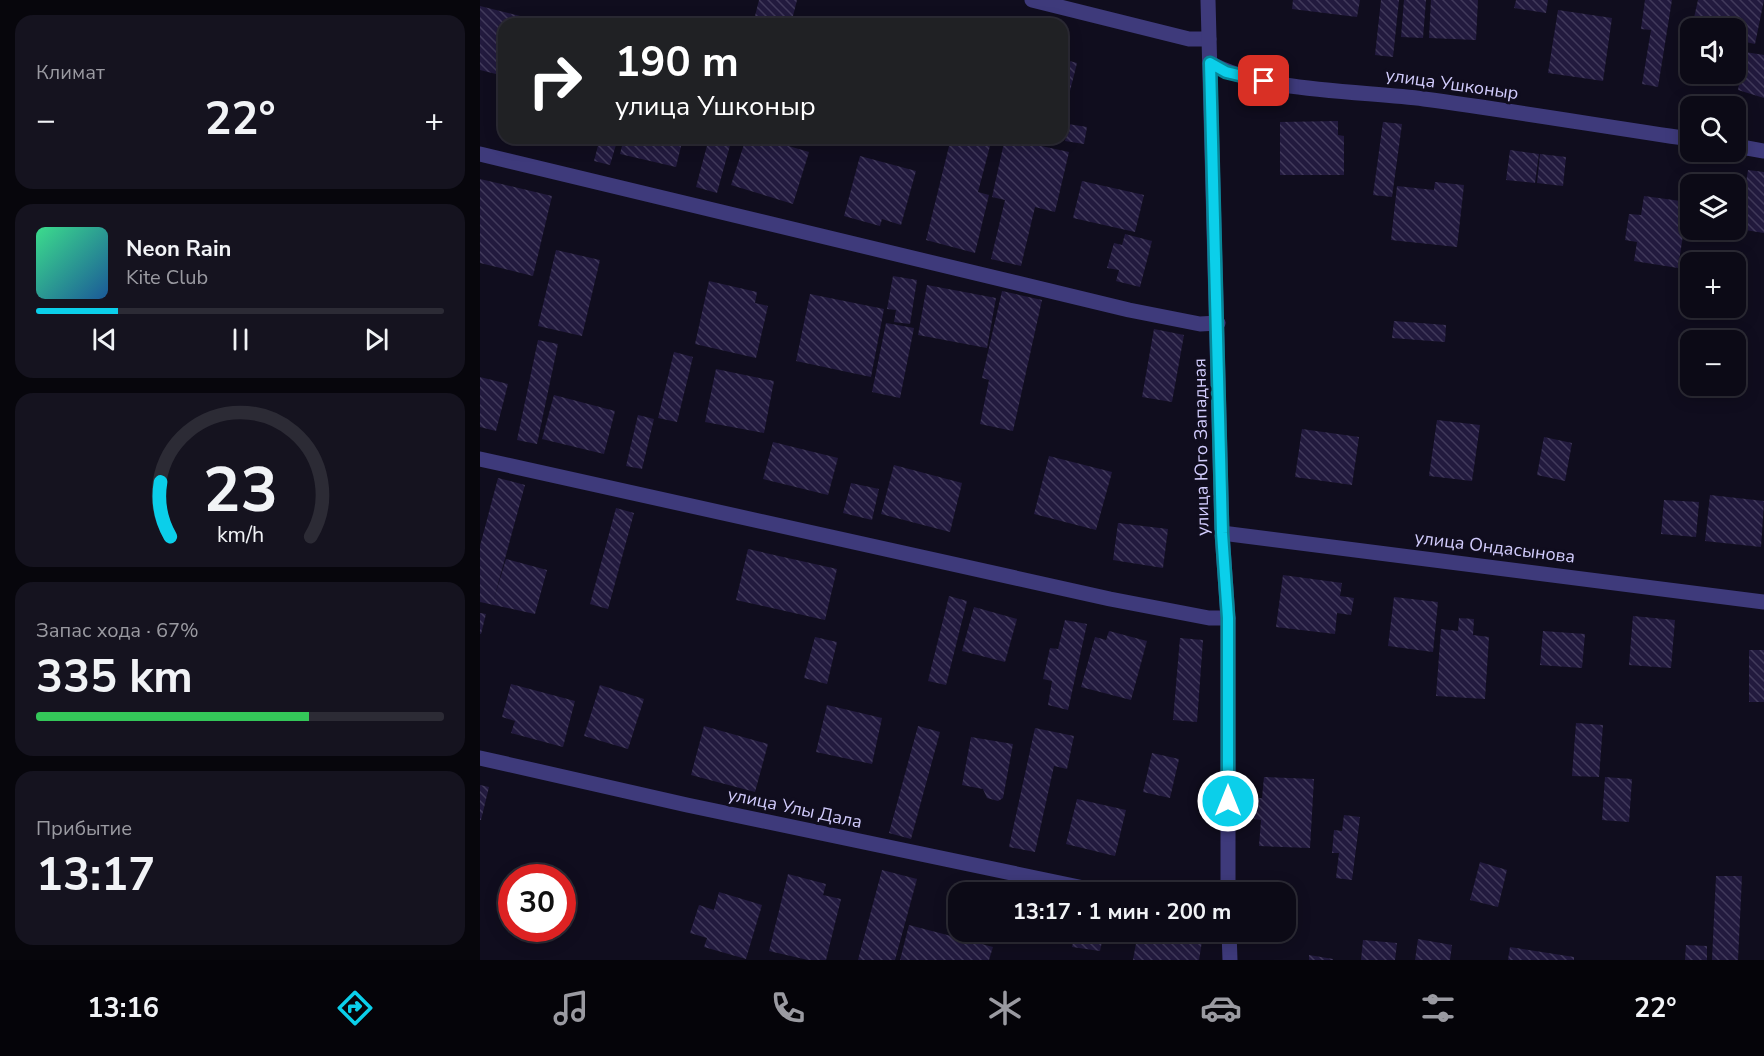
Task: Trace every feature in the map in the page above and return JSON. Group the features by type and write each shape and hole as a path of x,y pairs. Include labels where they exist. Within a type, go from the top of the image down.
{"street":[{"path":"1032,0 1189,39 1209,39"},
{"name":"улица Юго Западная","path":"1208,0 1222,533 1228,618 1228,882"},
{"name":"улица Ушконыр","path":"1210,63 1226,72 1264,81 1423,99 1680,138"},
{"path":"1746,147 1764,150"},
{"path":"480,154 1129,310 1200,324 1218,323"},
{"path":"480,459 1110,599 1209,618 1228,618"},
{"name":"улица Ондасынова","path":"1222,533 1764,602"},
{"name":"улица Улы Дала","path":"480,758 687,805 1054,882"},
{"path":"1229,942 1230,960"}],"building":[{"path":"759,0 797,0 792,18 754,18"},
{"path":"1293,0 1360,0 1357,17 1292,9"},
{"path":"1381,0 1399,0 1393,57 1375,55"},
{"path":"1404,0 1426,0 1423,38 1401,37"},
{"path":"1431,0 1478,0 1476,40 1429,38"},
{"path":"1516,0 1548,0 1546,13 1514,8"},
{"path":"1645,0 1672,0 1658,87 1642,84 1651,30 1641,29"},
{"path":"1698,0 1764,0 1755,44 1746,42 1746,18 1694,18"},
{"path":"480,6 524,17 498,18 498,74 480,70"},
{"path":"1558,10 1612,18 1603,81 1548,73"},
{"path":"1746,52 1764,55 1764,98 1738,90 1739,84 1746,84"},
{"path":"1068,61 1077,63 1068,99"},
{"path":"1338,121 1338,135 1344,136 1344,175 1280,175 1280,122"},
{"path":"1383,122 1402,124 1392,197 1373,195"},
{"path":"1068,124 1087,127 1084,144 1068,141"},
{"path":"598,144 616,144 610,165 594,161"},
{"path":"622,144 682,144 676,167 620,154"},
{"path":"707,144 730,144 717,193 696,187"},
{"path":"744,144 782,144 809,152 793,204 731,185"},
{"path":"950,144 990,146 978,192 989,195 975,253 926,240"},
{"path":"1004,144 1032,144 1069,152 1055,212 1035,207 1021,266 991,259 1005,200 992,197"},
{"path":"1510,150 1539,154 1535,183 1506,180"},
{"path":"1540,154 1566,157 1563,186 1537,183"},
{"path":"860,156 916,171 901,225 882,219 880,226 844,216"},
{"path":"1748,170 1764,172 1764,233 1746,230"},
{"path":"480,179 552,196 533,276 480,263"},
{"path":"1082,181 1144,195 1135,232 1073,218"},
{"path":"1435,182 1464,185 1457,247 1391,240 1397,186 1434,190"},
{"path":"1644,196 1680,201 1680,240 1682,240 1678,268 1634,261 1637,242 1625,240 1629,214 1641,215"},
{"path":"1125,234 1152,241 1140,287 1116,281 1119,270 1107,268 1114,243 1122,245"},
{"path":"556,250 600,260 582,336 538,326"},
{"path":"893,276 917,280 910,324 894,322 896,310 887,309"},
{"path":"709,281 757,292 755,303 768,306 756,358 695,344"},
{"path":"927,285 996,298 987,348 918,335"},
{"path":"1002,291 1042,300 1013,431 980,424 989,380 982,378"},
{"path":"810,294 884,309 871,377 796,361"},
{"path":"1394,321 1446,325 1445,342 1392,338"},
{"path":"886,323 914,328 900,398 872,392"},
{"path":"1154,329 1184,335 1172,402 1142,397"},
{"path":"538,340 558,344 537,444 517,440"},
{"path":"674,352 693,357 677,422 658,418"},
{"path":"716,369 774,381 764,433 705,422"},
{"path":"480,377 508,384 496,431 480,427"},
{"path":"554,395 615,411 604,454 542,439"},
{"path":"638,415 654,419 642,469 626,466"},
{"path":"1437,420 1480,425 1472,481 1429,476"},
{"path":"1302,429 1359,437 1352,485 1295,477"},
{"path":"1544,437 1572,443 1565,481 1537,475"},
{"path":"773,442 838,458 828,495 763,479"},
{"path":"1049,456 1112,472 1096,530 1034,514"},
{"path":"894,465 962,483 950,532 881,514"},
{"path":"498,478 525,485 494,599 506,559 547,570 535,614 480,602 480,546"},
{"path":"851,483 879,489 872,520 843,513"},
{"path":"1710,495 1764,501 1761,547 1705,541"},
{"path":"1664,500 1699,502 1696,537 1661,534"},
{"path":"616,508 634,513 608,609 590,604"},
{"path":"1118,523 1168,529 1163,568 1113,560"},
{"path":"748,549 837,569 825,620 736,600"},
{"path":"1283,575 1342,583 1340,596 1354,598 1351,615 1337,613 1335,634 1276,627"},
{"path":"949,596 967,601 946,685 928,681"},
{"path":"1394,597 1438,602 1433,652 1388,646"},
{"path":"974,607 1017,619 1005,662 962,651"},
{"path":"480,613 486,614 481,634 480,634"},
{"path":"1633,616 1675,620 1671,668 1629,665"},
{"path":"1459,618 1474,619 1473,635 1489,637 1485,699 1436,696 1441,629 1458,631"},
{"path":"1065,620 1087,624 1068,710 1048,705 1052,681 1043,679 1050,648 1058,649"},
{"path":"1109,631 1147,641 1131,700 1081,687 1095,637 1106,640"},
{"path":"1543,631 1585,634 1582,668 1540,665"},
{"path":"815,637 837,642 827,684 804,678"},
{"path":"1180,638 1203,640 1197,722 1173,720"},
{"path":"1749,650 1764,650 1764,702 1749,702"},
{"path":"511,684 575,701 563,747 511,733 515,721 502,717"},
{"path":"600,685 644,699 628,749 584,736"},
{"path":"827,705 882,718 872,764 816,752"},
{"path":"1576,723 1603,725 1599,777 1572,776"},
{"path":"704,726 768,744 755,792 691,775"},
{"path":"918,726 940,732 911,839 889,833"},
{"path":"1035,728 1074,736 1067,769 1054,766 1035,852 1009,847"},
{"path":"971,737 1013,744 1003,798 998,801 987,798 983,789 962,785"},
{"path":"1152,753 1179,759 1170,798 1143,792"},
{"path":"1264,777 1314,779 1310,848 1259,846 1261,820 1254,819 1255,798 1262,798"},
{"path":"1605,777 1632,779 1629,822 1602,820"},
{"path":"480,785 489,787 481,820 480,820"},
{"path":"1077,799 1126,810 1115,856 1066,844"},
{"path":"1344,815 1360,817 1352,880 1336,878 1339,853 1332,853 1334,830 1342,831"},
{"path":"1480,862 1507,870 1498,907 1470,900"},
{"path":"882,870 917,879 895,960 858,960"},
{"path":"788,874 826,884 823,895 841,899 826,960 808,960 769,951"},
{"path":"1716,876 1742,876 1738,960 1712,960"},
{"path":"719,892 762,905 746,959 704,947 707,938 690,933 699,905 714,910"},
{"path":"909,925 948,935 948,942 974,942 993,947 989,960 900,960"},
{"path":"1418,939 1452,945 1450,960 1415,960"},
{"path":"1363,940 1397,943 1395,960 1361,960"},
{"path":"1073,942 1102,942 1100,951 1072,947"},
{"path":"1136,942 1202,942 1199,960 1133,960"},
{"path":"1686,945 1707,946 1707,960 1685,960"},
{"path":"1510,947 1574,957 1574,960 1508,960"},
{"path":"1309,955 1333,959 1333,960 1309,960"}],"route":[{"path":"1228,801 1228,618 1222,533 1210,63 1226,72 1264,81"}]}
